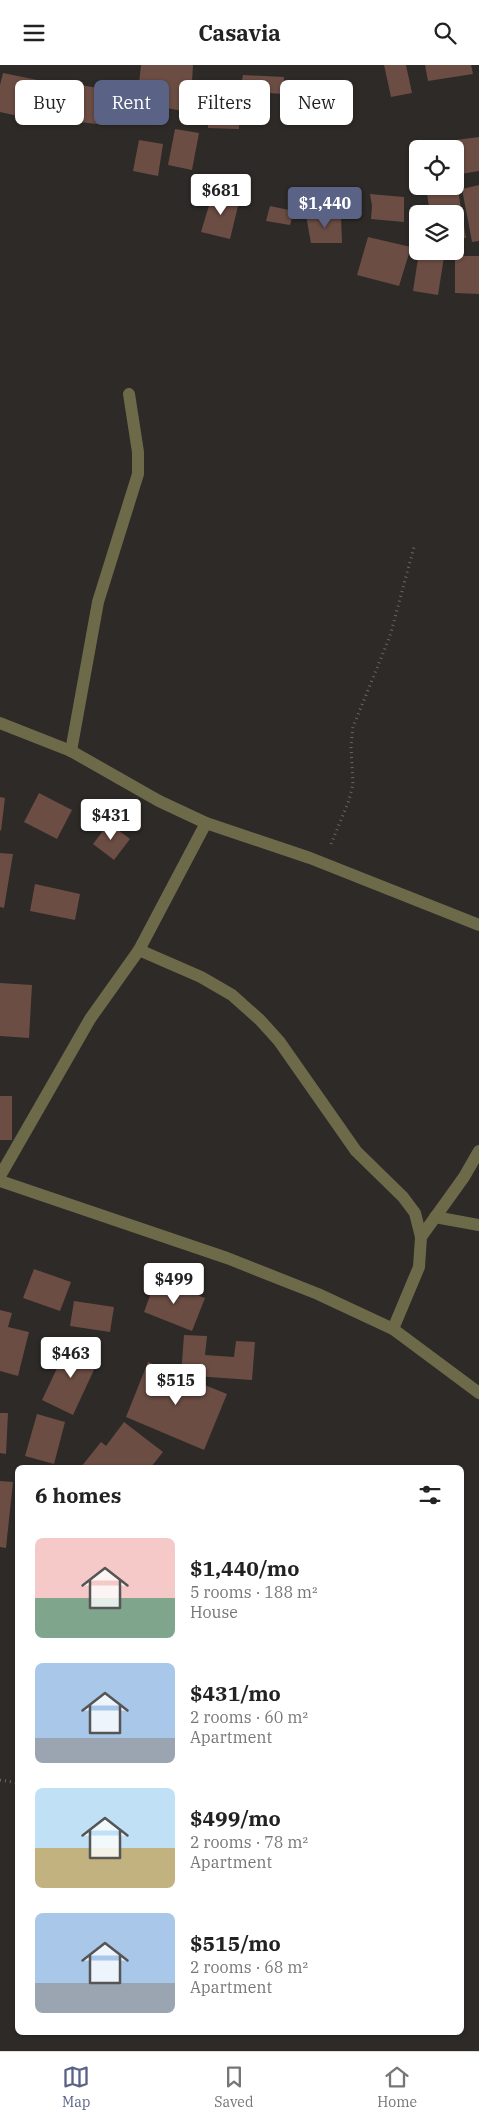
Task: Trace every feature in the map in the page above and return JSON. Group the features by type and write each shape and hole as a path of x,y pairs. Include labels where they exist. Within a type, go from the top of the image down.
{"street":[{"path":"71,751 98,602 138,480 138,452 129,394"},
{"path":"0,723 71,751 159,801 206,823 322,863 479,925"},
{"path":"0,1176 90,1019 139,950 206,823"},
{"path":"139,950 201,977 232,995 260,1020 279,1041 356,1151 403,1197 415,1213 421,1237 419,1267 393,1329"},
{"path":"421,1237 479,1151"},
{"path":"0,1181 227,1257 318,1294 393,1329 479,1393"},
{"path":"435,1217 479,1225"}],"path":[{"path":"322,863 348,803 352,785 352,727 390,636 414,547"},
{"path":"0,1781 15,1783"}],"building":[{"path":"141,65 193,65 192,80 179,80 179,110 169,109 169,80 139,80"},
{"path":"384,65 406,65 412,93 391,97"},
{"path":"425,65 471,65 473,74 428,81"},
{"path":"3,73 37,80 15,80 15,115 0,112 0,85"},
{"path":"243,75 284,77 284,80 280,80 280,94 270,93 270,80 242,80"},
{"path":"84,86 94,87 94,124 84,123"},
{"path":"208,125 239,125 239,129 208,128"},
{"path":"175,129 199,133 192,170 168,165"},
{"path":"479,137 479,171 464,174 464,140 456,140"},
{"path":"139,140 163,144 158,176 133,171"},
{"path":"479,185 479,241 472,242 463,195 464,189"},
{"path":"213,192 240,198 230,239 201,232"},
{"path":"370,194 404,197 404,222 371,219 372,206"},
{"path":"427,195 459,195 460,205 429,205"},
{"path":"270,206 294,211 290,225 266,221"},
{"path":"306,216 341,216 342,243 311,243"},
{"path":"368,237 409,247 409,254 399,286 357,275"},
{"path":"464,256 479,256 479,294 455,293 455,260 464,260"},
{"path":"418,260 444,260 438,295 413,291"},
{"path":"39,793 72,810 57,839 24,822"},
{"path":"0,797 5,798 1,831 0,830"},
{"path":"109,823 130,839 114,860 93,844"},
{"path":"0,853 13,854 4,908 0,907"},
{"path":"35,884 80,894 75,920 30,911"},
{"path":"0,983 32,985 29,1038 0,1036"},
{"path":"0,1096 12,1096 12,1140 0,1140"},
{"path":"34,1269 71,1282 60,1311 23,1298"},
{"path":"156,1279 205,1298 192,1331 144,1312"},
{"path":"74,1301 114,1307 110,1332 70,1326"},
{"path":"0,1310 12,1313 8,1327 29,1332 18,1376 0,1371"},
{"path":"184,1335 207,1336 205,1355 234,1357 236,1341 255,1342 252,1380 181,1375"},
{"path":"69,1343 99,1359 73,1415 42,1400"},
{"path":"148,1362 227,1394 204,1450 126,1417"},
{"path":"0,1413 8,1413 6,1454 0,1453"},
{"path":"37,1414 65,1422 54,1464 25,1456"},
{"path":"124,1422 163,1452 153,1465 83,1465 101,1442 106,1446"},
{"path":"0,1481 13,1482 6,1548 0,1547"}]}
